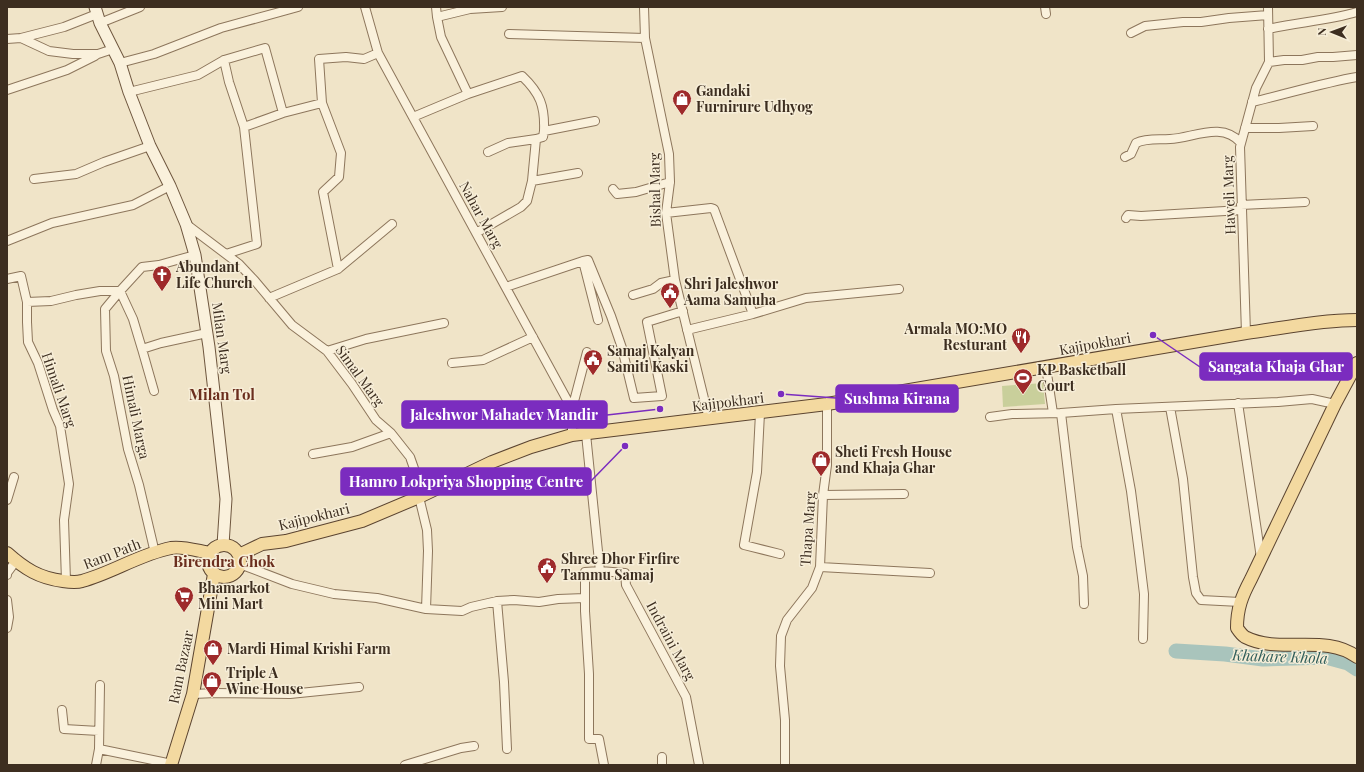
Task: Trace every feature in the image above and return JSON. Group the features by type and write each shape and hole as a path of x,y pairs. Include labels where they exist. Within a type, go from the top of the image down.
{"main road":[{"name":"Milan Marg","path":"97,15 120,63 129,92 150,146 170,186 186,224 195,255 207,333 226,499 223,545"},
{"name":"Kajipokhari","path":"239,561 262,544 286,541 362,521 492,462 531,447 572,436 827,404 1315,322 1357,320"},
{"path":"1357,363 1335,404 1244,592 1237,613 1237,628 1244,636 1258,642 1278,646 1308,645 1336,647 1357,657"},
{"path":"223,545 233,547 239,561 236,573 227,578 214,574 208,564 210,553 218,546 223,545"},
{"name":"Ram Path","path":"11,557 34,573 49,579 80,582 155,553 177,548 210,553"},
{"name":"Ram Bazaar","path":"171,765 193,694 214,574"}],"street":[{"path":"7,39 21,38 64,27 97,15 140,7"},
{"path":"120,63 154,54 221,28 298,7"},
{"name":"Nahar Marg","path":"365,7 378,53 572,409 572,436"},
{"path":"436,7 441,37 468,94"},
{"path":"437,17 470,9 502,7"},
{"name":"Bishal Marg","path":"644,7 645,38 669,154 670,182 666,212 675,280 710,419"},
{"path":"1131,33 1145,26 1183,22 1202,22 1268,11 1269,62 1357,55"},
{"path":"1268,29 1339,18 1357,12"},
{"path":"509,34 645,38"},
{"path":"21,38 49,51 73,54 98,54"},
{"path":"129,92 198,75 224,60 265,48 283,113"},
{"path":"7,90 67,70 98,54 113,50"},
{"path":"338,269 323,192 338,177 341,154 322,103 319,59 346,57 364,59 378,53"},
{"path":"224,60 229,82 244,127 257,244 226,254"},
{"name":"Haweli Marg","path":"1246,333 1240,147 1256,88 1269,62"},
{"path":"413,117 468,94 522,76 534,86 542,103 545,116 543,137 508,144 488,152"},
{"path":"1252,102 1292,93 1331,81 1357,77"},
{"path":"244,127 283,113 322,103"},
{"path":"544,131 595,121"},
{"path":"1246,128 1313,126"},
{"path":"1125,157 1131,154 1136,143 1140,141 1159,139 1170,140 1207,132 1226,134 1237,138 1241,143"},
{"path":"476,233 521,207 527,201 532,181 536,139"},
{"path":"34,180 76,174 104,162 150,146"},
{"path":"532,181 578,173"},
{"path":"613,189 617,194 636,192 670,182"},
{"path":"7,241 52,223 133,206 170,186"},
{"path":"1126,218 1128,215 1172,214 1305,202"},
{"path":"666,212 714,209 753,314"},
{"name":"Simal Marg","path":"186,224 239,264 292,325 327,351 352,384 376,420 391,433 410,457 421,495 427,530 428,558 426,609"},
{"path":"269,298 338,269 392,224"},
{"name":"Himali Marga","path":"155,553 139,485 128,449 114,376 106,351 105,310 142,267 159,265 195,255"},
{"path":"506,287 588,260 611,316 622,348 634,398 662,396 647,322 682,311"},
{"path":"583,261 598,320"},
{"name":"Himali Marg","path":"7,279 21,276 27,302 26,322 28,342 38,363 53,410 60,426 69,484 64,520 66,581"},
{"path":"633,295 662,283 675,280"},
{"path":"687,330 753,314 806,298 899,289"},
{"path":"27,302 51,301 100,291 120,291 133,319 154,390"},
{"path":"327,351 366,339 444,323"},
{"path":"142,349 161,343 207,333"},
{"path":"452,363 483,360 533,337"},
{"path":"572,409 587,352"},
{"path":"1046,367 1057,413 1077,547 1083,576 1084,604"},
{"path":"990,417 1012,414 1057,413 1312,399 1335,404"},
{"path":"1238,403 1261,559"},
{"name":"Thapa Marg","path":"785,765 786,720 780,666 781,636 787,620 812,588 820,567 823,495 827,465 827,404"},
{"path":"1170,407 1182,479 1196,593 1201,600 1240,602"},
{"path":"1116,409 1132,491 1144,594 1143,639"},
{"path":"760,413 756,472 744,545 780,554"},
{"path":"313,454 352,447 391,433"},
{"path":"586,434 600,571 586,572 585,598 589,674 589,739 599,739 604,765"},
{"path":"7,500 14,477"},
{"path":"823,495 904,494"},
{"path":"7,576 11,557"},
{"path":"239,561 245,566 292,584 334,594 377,598 426,609 462,611 471,607 497,601 514,600 539,602 558,598 585,598"},
{"path":"820,567 930,572"},
{"name":"Indraini Marg","path":"600,571 625,573 626,585 686,697 699,765"},
{"path":"7,600 7,628"},
{"path":"497,601 503,667 507,749"},
{"path":"96,765 99,749 100,685"},
{"path":"193,694 290,694 359,687"},
{"path":"62,710 64,729 99,731"},
{"path":"405,765 461,748 474,746"},
{"path":"99,749 171,765"}],"green space":[{"name":"KP Basketball Court","path":"1043,383 1045,404 1003,407 1002,386"}],"waterway":[{"name":"Khahare Khola","path":"1176,651 1225,654 1263,659 1326,657 1348,663 1357,669"}],"place":[{"name":"Gandaki Furnirure Udhyog","path":"682,116"},
{"name":"Abundant Life Church","path":"162,292"},
{"name":"Shri Jaleshwor Aama Samuha","path":"670,309"},
{"name":"Sangata Khaja Ghar","path":"1153,335"},
{"name":"Armala MO:MO Resturant","path":"1021,354"},
{"name":"Samaj Kalyan Samiti Kaski","path":"593,376"},
{"name":"Sushma Kirana","path":"781,394"},
{"name":"KP Basketball Court","path":"1023,395"},
{"name":"Jaleshwor Mahadev Mandir","path":"660,409"},
{"name":"Hamro Lokpriya Shopping Centre","path":"625,446"},
{"name":"Sheti Fresh House and Khaja Ghar","path":"821,477"},
{"name":"Shree Dhor Firfire Tammu Samaj","path":"547,584"},
{"name":"Bhamarkot Mini Mart","path":"184,613"},
{"name":"Mardi Himal Krishi Farm","path":"213,666"},
{"name":"Triple A Wine House","path":"212,698"}],"district":[{"name":"Milan Tol","path":"222,395"},
{"name":"Birendra Chok","path":"224,562"}]}
